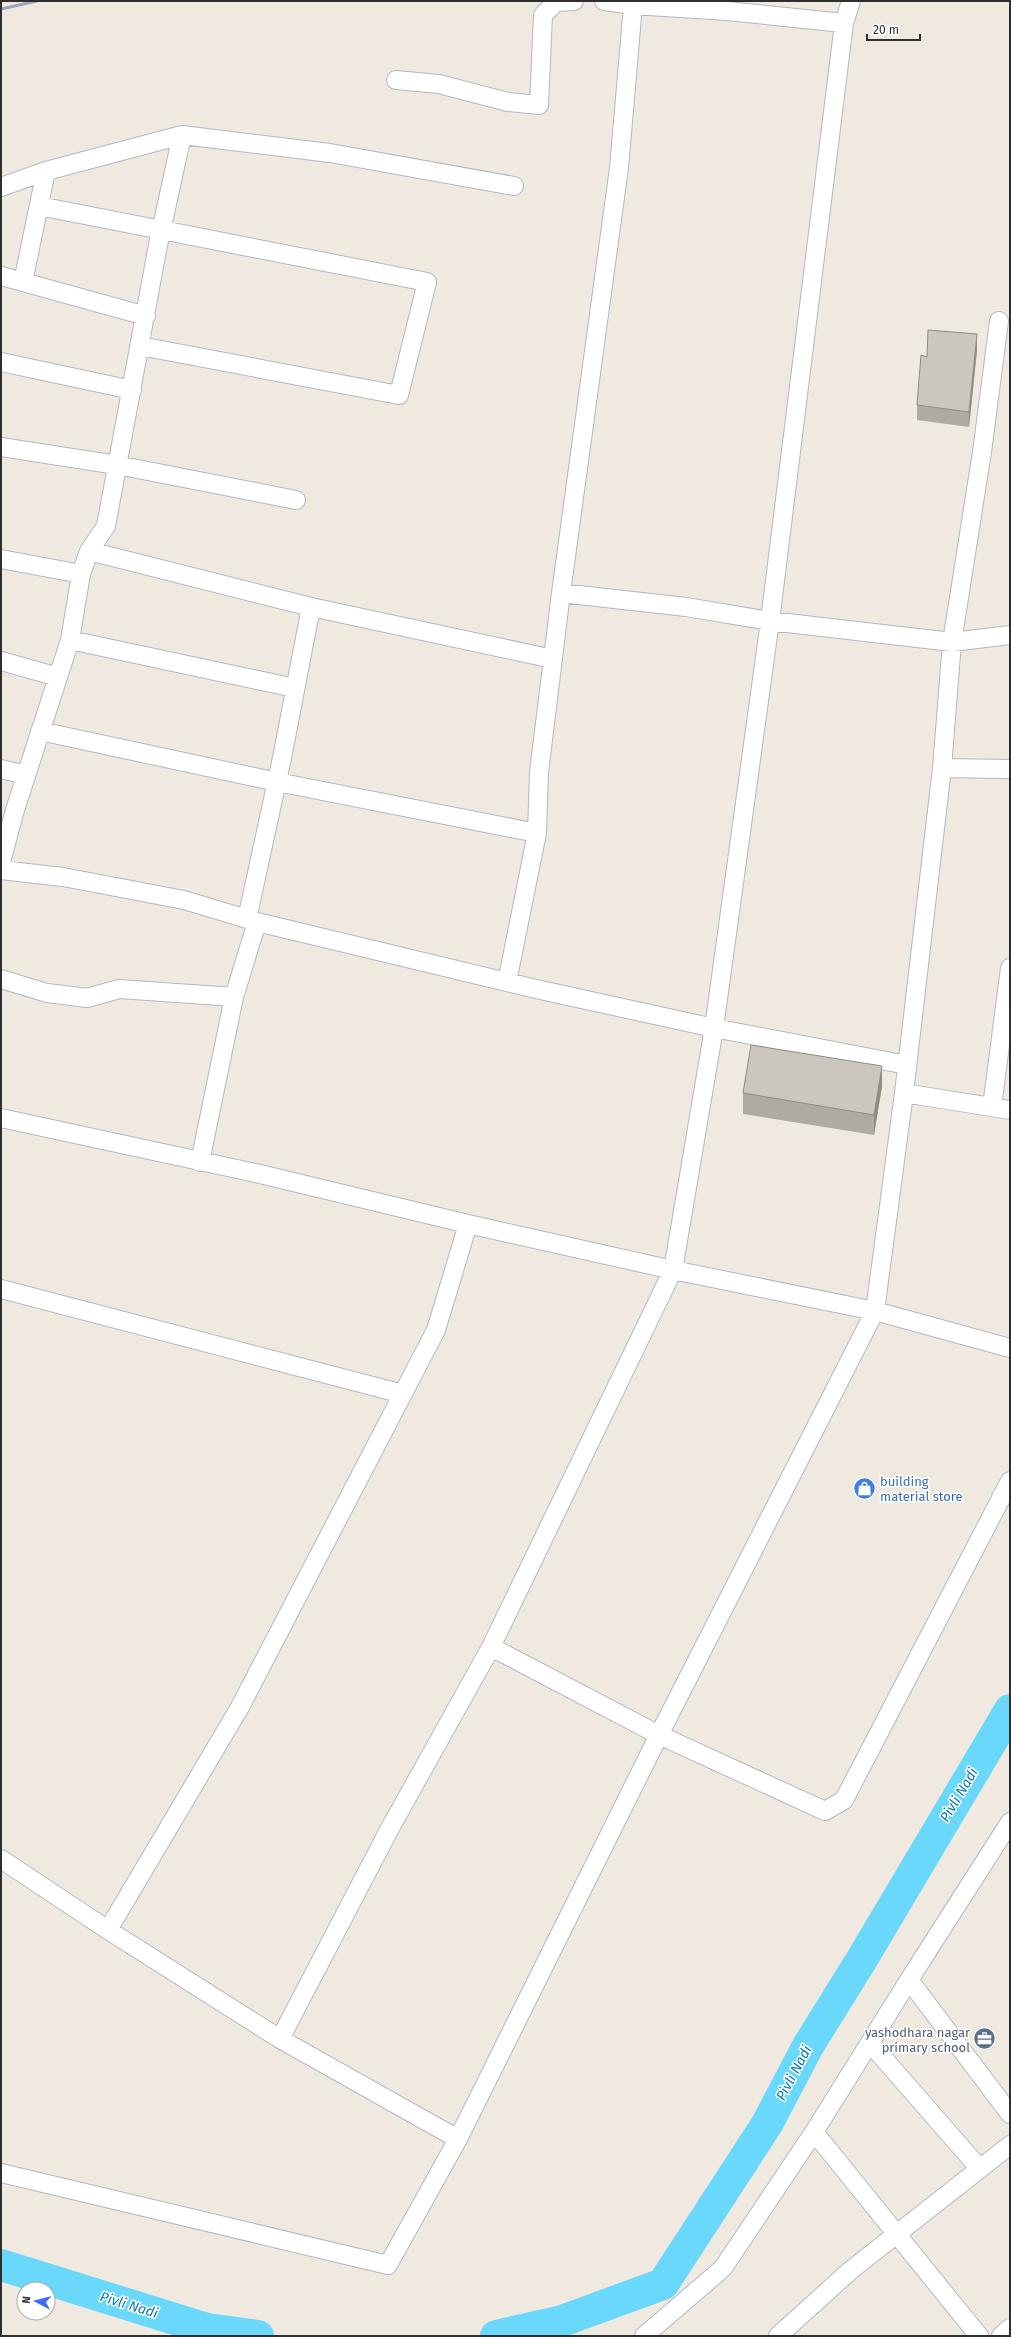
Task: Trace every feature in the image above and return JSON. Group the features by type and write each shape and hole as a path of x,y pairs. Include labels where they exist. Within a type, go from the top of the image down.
{"street":[{"path":"396,80 439,84 508,102 539,105 543,15 556,2 574,1"},
{"path":"604,1 633,6 727,11 844,23"},
{"path":"280,2039 389,1830 491,1647 673,1270 714,1028 770,621 844,23 851,1"},
{"path":"507,982 537,833 539,772 561,592 619,168 633,6"},
{"path":"1,862 26,775 70,640 81,574 89,551 106,526 162,231 182,135"},
{"path":"1,187 46,171 182,135 330,153 514,186"},
{"path":"23,282 46,171"},
{"path":"39,206 427,282 399,395 140,346"},
{"path":"1,276 146,316"},
{"path":"1,2173 388,2265 458,2139 659,1736 875,1311 904,1093 942,768 952,642 982,452 999,321"},
{"path":"1,362 132,390"},
{"path":"1,447 117,466 296,500"},
{"path":"89,551 311,607 553,659"},
{"path":"1,559 81,574"},
{"path":"561,592 686,606 770,621 952,642 1010,635"},
{"path":"200,1162 234,997 252,921 311,607"},
{"path":"70,640 296,688"},
{"path":"1,661 58,677"},
{"path":"40,732 277,782 537,833"},
{"path":"1,768 26,775"},
{"path":"942,768 1010,769"},
{"path":"1,870 63,877 177,899 252,921 507,982 714,1028 907,1065"},
{"path":"992,1107 1010,968"},
{"path":"1,979 47,993 87,998 119,989 234,997"},
{"path":"904,1093 1010,1110"},
{"path":"1,1118 673,1270 875,1311 1010,1348"},
{"path":"108,1930 240,1707 436,1330 468,1224"},
{"path":"1,1289 403,1394"},
{"path":"491,1647 659,1736 825,1811 844,1800 1010,1481"},
{"path":"644,2336 723,2268 871,2044 909,1980 1010,1822"},
{"path":"1,1859 108,1930 280,2039 458,2139"},
{"path":"909,1980 1010,2114"},
{"path":"871,2044 980,2169"},
{"path":"814,2132 979,2336"},
{"path":"778,2336 851,2270 1010,2145"},
{"path":"1001,2336 1010,2328"}],"building":[{"path":"928,330 977,334 969,412 917,405 921,355 927,357"},
{"path":"751,1045 882,1066 874,1115 743,1093"}],"waterway":[{"name":"Pivli Nadi","path":"496,2336 562,2321 663,2284 767,2124 808,2046 862,1959 1010,1710"},
{"name":"Pivli Nadi","path":"1,2265 207,2329 258,2336"}],"railway":[{"path":"1,9 37,1"}],"place":[{"name":"building material store","path":"865,1488"},
{"name":"yashodhara nagar primary school","path":"985,2039"}]}
